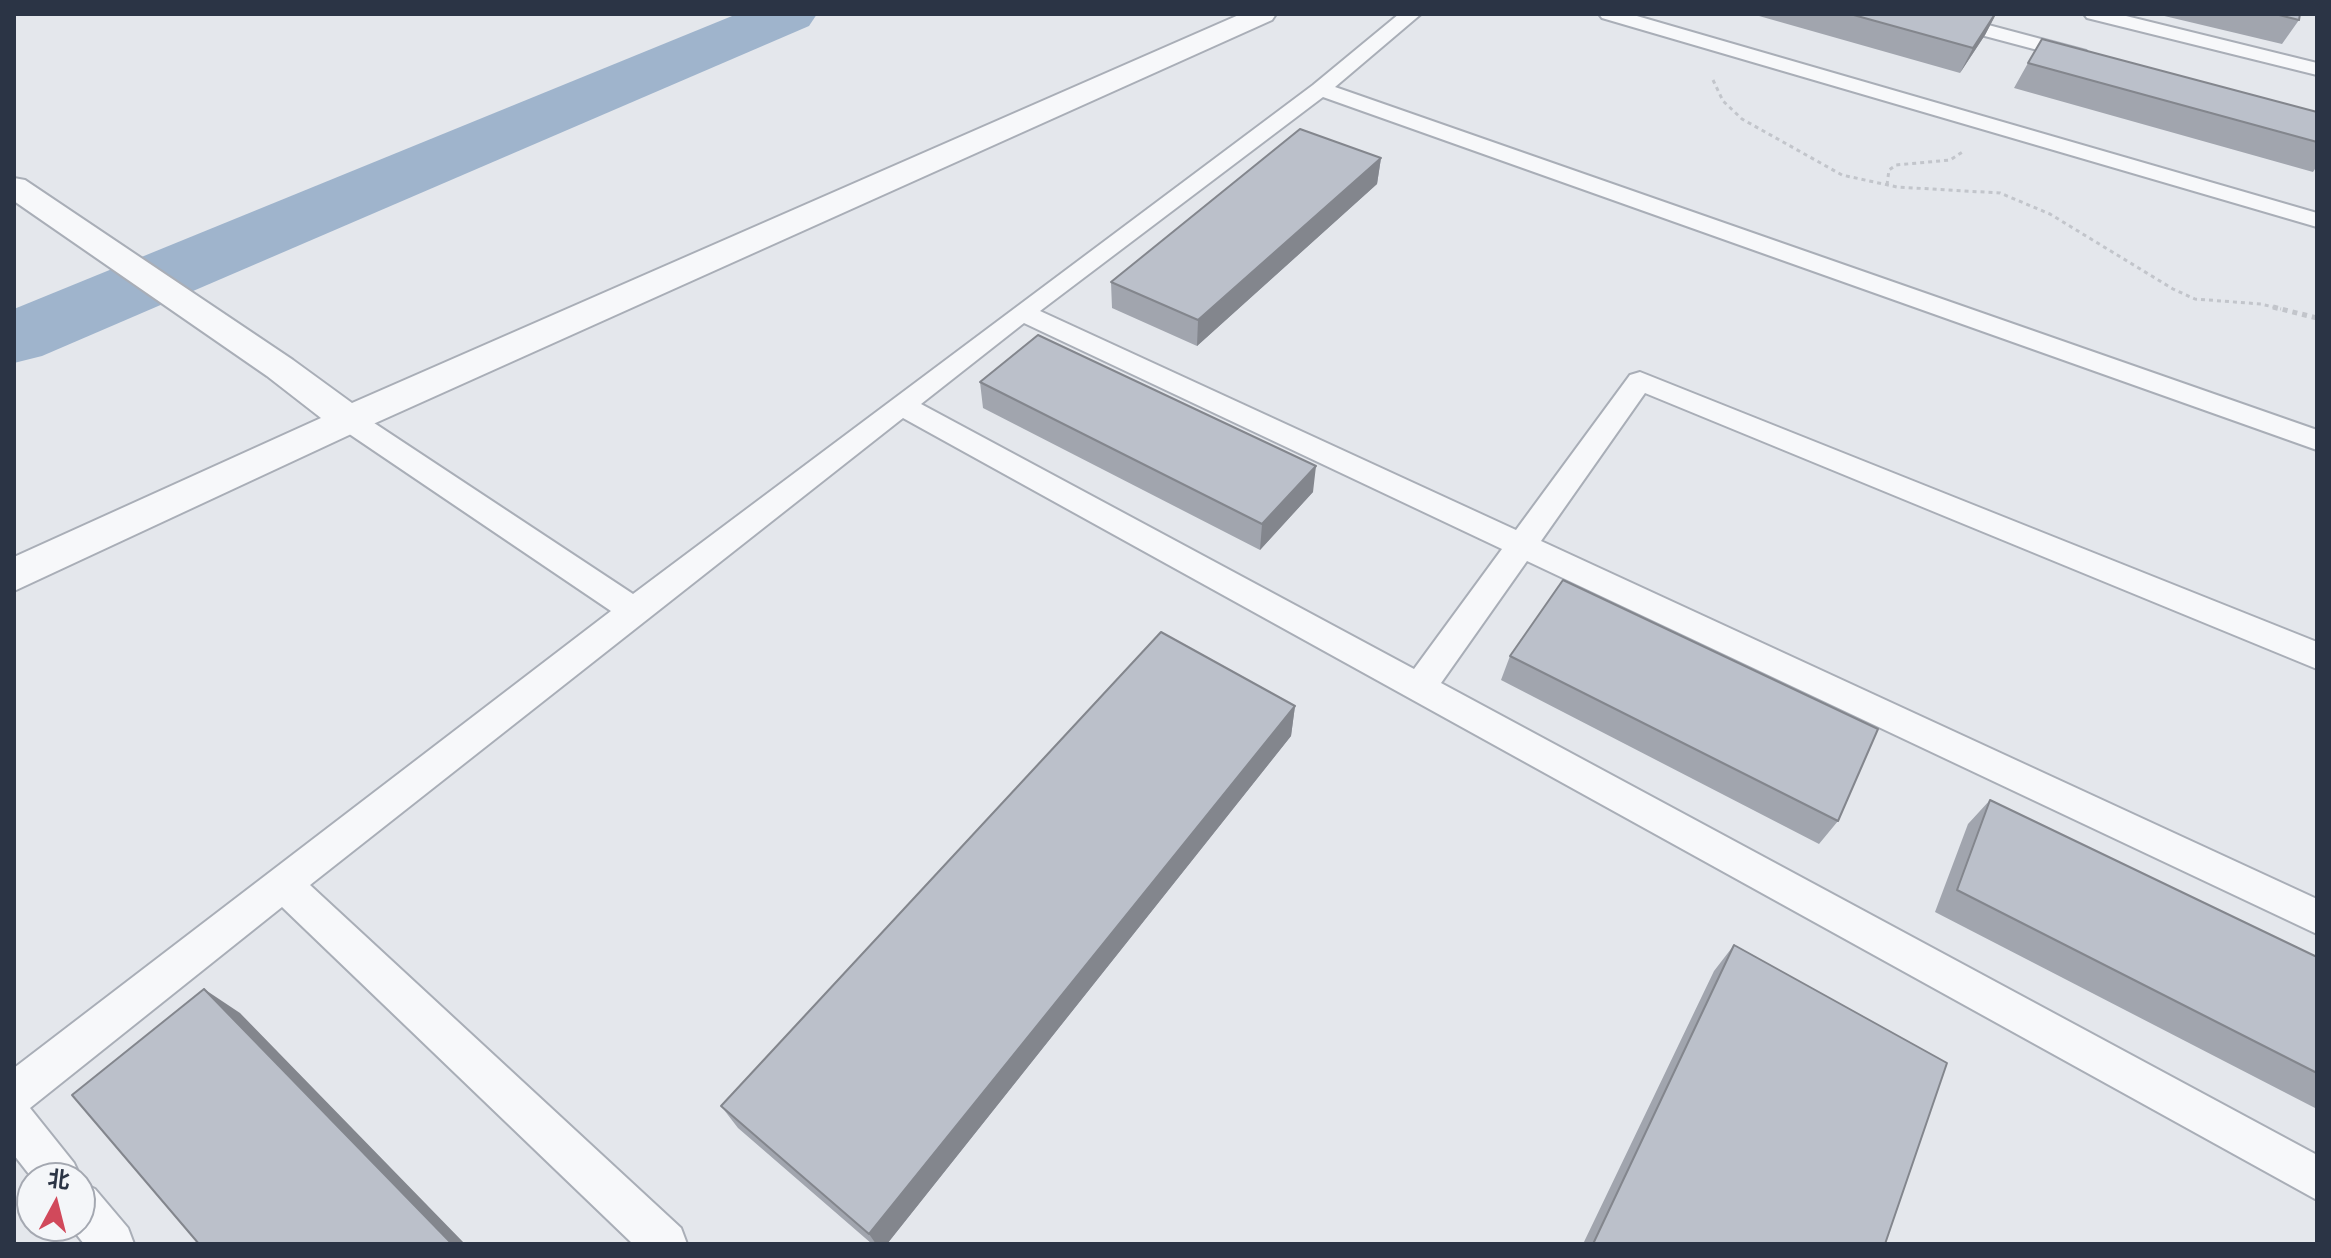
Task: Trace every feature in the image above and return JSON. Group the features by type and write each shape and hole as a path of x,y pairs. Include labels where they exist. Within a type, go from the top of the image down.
{"street":[{"path":"14,575 349,420 1263,14"},
{"path":"27,196 280,368 349,420"}],"lane":[{"path":"14,1094 634,610 1022,312 1320,89 1411,14"},
{"path":"1609,14 2317,220"},
{"path":"1924,14 2105,61"},
{"path":"2094,14 2317,69"},
{"path":"1320,89 2317,440"},
{"path":"1022,312 2317,917"},
{"path":"1419,688 1640,381 2317,656"},
{"path":"901,405 2317,1178"},
{"path":"349,420 634,610"},
{"path":"283,884 665,1244"},
{"path":"14,1121 46,1162"},
{"path":"96,1224 112,1244"}],"path":[{"path":"1714,45 1709,58 1715,88 1723,101 1742,119 1822,166 1842,175 1887,185 2000,193 2050,214 2173,289 2195,299 2261,304 2317,318"},
{"path":"1887,185 1889,170 1896,165 1950,160 1965,151 1987,124"}],"building":[{"path":"1850,14 1995,14 1973,48"},
{"path":"2275,14 2300,14 2299,20"},
{"path":"2042,39 2317,112 2317,142 2028,63"},
{"path":"1300,129 1381,158 1198,320 1111,282"},
{"path":"1038,335 1316,466 1262,524 980,382"},
{"path":"1563,580 1878,729 1838,821 1510,656"},
{"path":"1161,632 1295,706 869,1234 721,1106"},
{"path":"1990,800 2317,957 2317,1073 1957,890"},
{"path":"1734,945 1947,1063 1885,1244 1593,1244"},
{"path":"204,989 452,1244 199,1244 72,1095"}],"waterway":[{"path":"14,338 788,14"}]}
